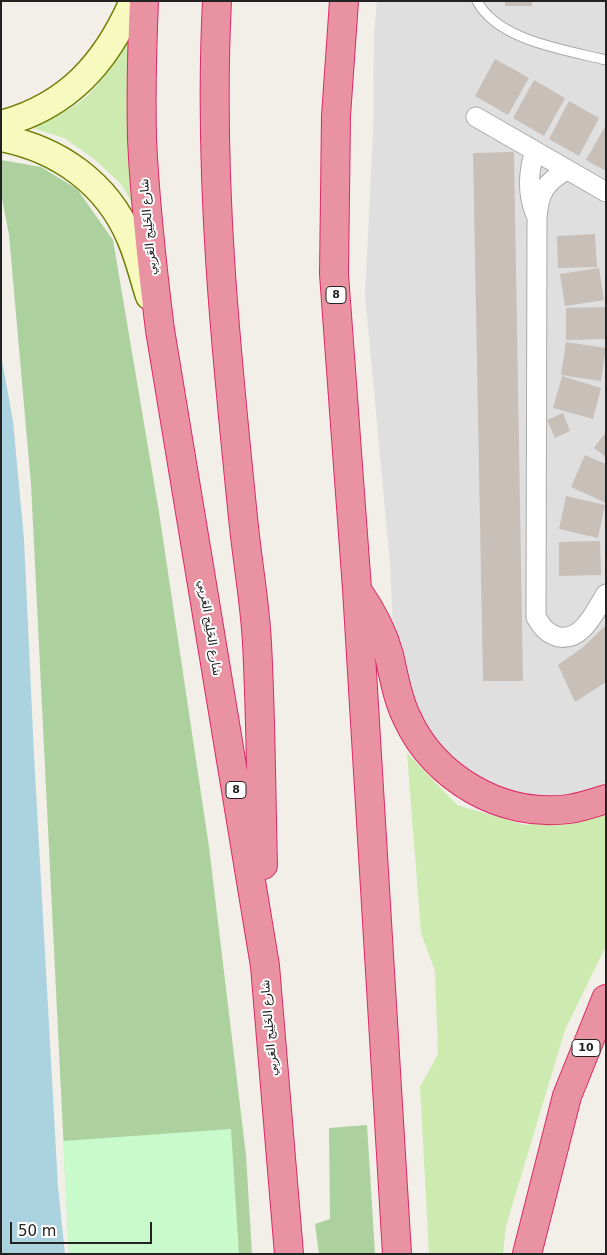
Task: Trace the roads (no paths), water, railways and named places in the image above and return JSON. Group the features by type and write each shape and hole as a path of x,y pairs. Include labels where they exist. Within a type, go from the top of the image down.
{"highway":[{"name":"شارع الخَلِيج العَربِي","path":"144,1 142,138 151,257 160,330 265,966 289,1254"},
{"path":"218,1 215,46 215,151 220,256 244,526 257,642 265,966"},
{"name":"8","path":"344,1 336,116 334,274 357,589 397,1254"},
{"path":"357,589 371,612 382,636 399,699 406,717 427,751 456,778 490,798 528,809 568,809 606,799"},
{"name":"10","path":"527,1254 567,1096 606,999"}],"street":[{"path":"1,124 14,121 49,105 80,82 105,54 133,1"},
{"path":"476,117 606,192"},
{"path":"1,138 36,147 53,155 85,176 99,190 122,221 130,239 160,330"},
{"path":"535,151 529,175 529,190 537,217"},
{"path":"567,170 556,176 544,188 538,202 536,617 542,628 552,635 565,638 577,634 586,625 606,594"}],"lane":[{"path":"477,1 480,8 492,19 521,37 549,47 606,60"}],"water":[{"path":"1,355 13,421 24,539 58,1187 65,1254 1,1254"}]}
